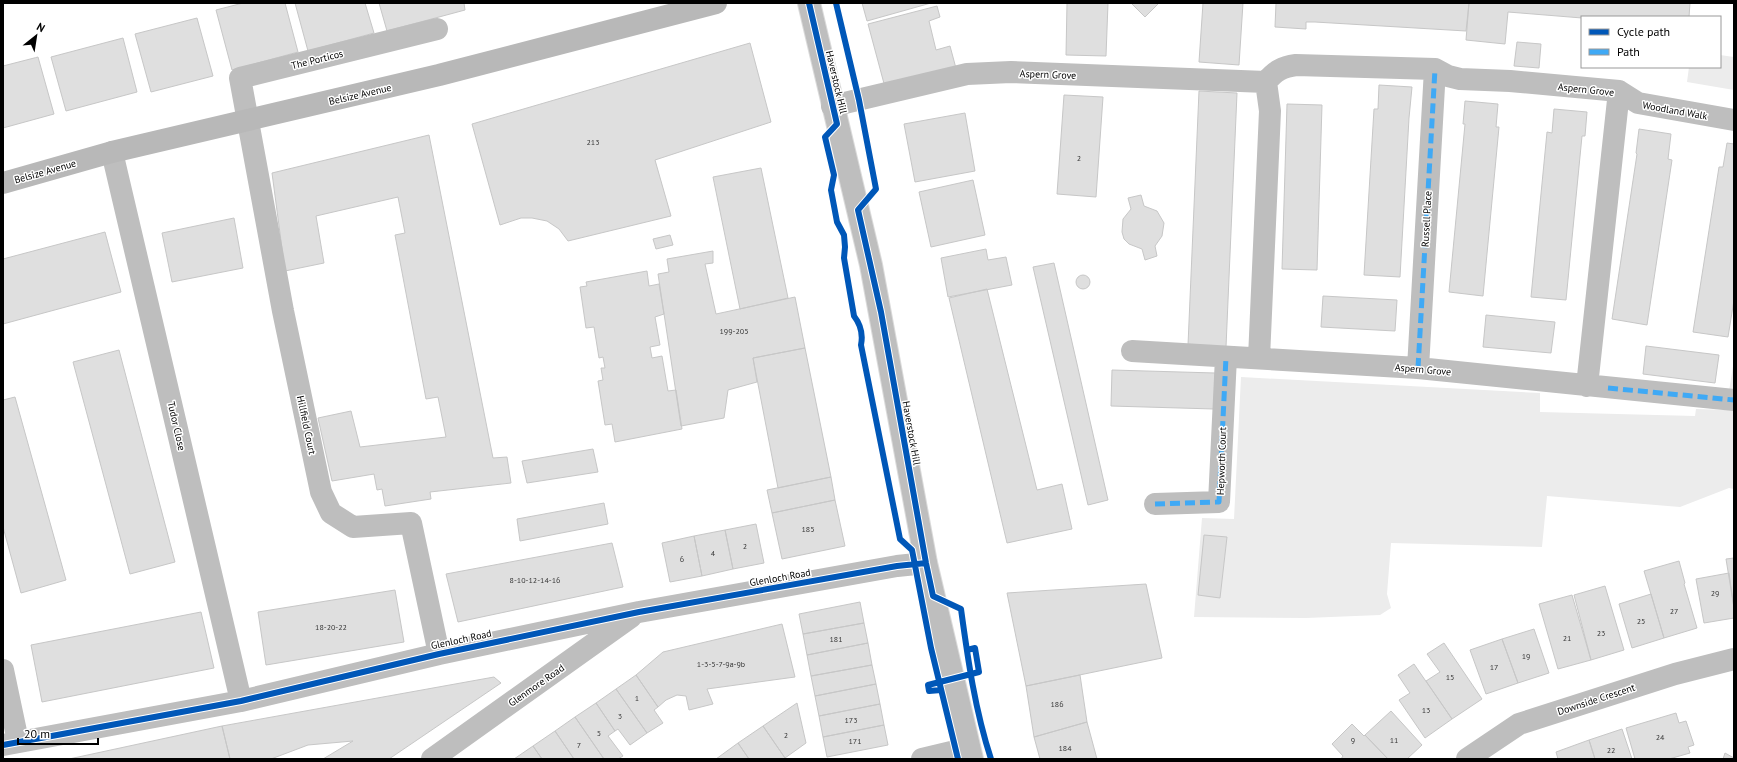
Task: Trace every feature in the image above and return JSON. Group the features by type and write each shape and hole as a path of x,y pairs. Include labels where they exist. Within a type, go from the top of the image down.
{"street":[{"name":"Belsize Avenue","path":"3,183 112,152 439,75 716,3"},
{"name":"Haverstock Hill","path":"809,3 832,106 874,278 926,563 970,753"},
{"name":"The Porticos","path":"247,121 240,78 437,29"},
{"name":"Aspern Grove","path":"832,106 967,74 1019,73 1266,82 1275,72 1286,66 1296,65 1435,69 1460,79 1510,81 1618,91 1597,387"},
{"name":"Russell Place","path":"1418,368 1435,69"},
{"path":"1259,358 1270,112 1266,82"},
{"name":"Woodland Walk","path":"1618,91 1638,103 1734,120"},
{"name":"Hillfield Court","path":"247,121 283,311 321,492 332,513 352,527 411,523 439,654"},
{"name":"Tudor Close","path":"112,152 241,701"},
{"name":"Aspern Grove","path":"1132,352 1418,368 1734,400"},
{"name":"Hepworth Court","path":"1155,504 1219,502 1226,357"},
{"name":"Glenloch Road","path":"11,743 241,701 439,654 639,612 897,566 926,563"},
{"name":"Glenmore Road","path":"432,759 639,612"},
{"name":"Downside Crescent","path":"1467,759 1519,724 1675,674 1734,659"},
{"path":"3,670 11,743"},
{"path":"922,759 970,753"}],"shaded area":[{"path":"1721,55 1734,57 1734,90 1687,82 1689,68 1721,68"},
{"path":"1734,360 1734,489 1729,488 1680,507 1547,496 1542,547 1391,543 1387,594 1391,608 1380,615 1306,618 1194,617 1202,518 1234,519 1241,377 1540,393 1540,412 1695,416 1696,409 1726,410"}],"building":[{"path":"243,3 285,3 298,52 232,70 216,10"},
{"path":"295,3 365,3 374,33 308,51"},
{"path":"379,3 464,3 465,10 387,31"},
{"path":"862,3 931,3 867,21"},
{"path":"1067,3 1108,3 1106,56 1066,55"},
{"path":"1131,3 1159,3 1145,17"},
{"path":"1203,3 1243,3 1239,65 1199,62"},
{"path":"1276,3 1469,3 1466,31 1315,22 1306,22 1306,29 1275,27"},
{"path":"1469,3 1690,3 1689,16 1581,16 1581,18 1508,12 1505,44 1466,40"},
{"path":"937,6 940,17 929,21 936,50 950,46 957,72 886,91 868,24"},
{"path":"197,18 213,76 151,92 135,34"},
{"path":"123,38 137,92 66,111 51,57"},
{"path":"1517,42 1541,44 1539,68 1514,66"},
{"path":"750,43 771,122 655,160 671,216 568,241 559,229 547,221 532,218 521,218 500,225 472,124"},
{"path":"38,57 54,114 3,128 3,66"},
{"path":"1379,85 1412,87 1400,277 1364,275 1374,109 1378,109"},
{"path":"1199,91 1237,93 1226,347 1188,345"},
{"path":"1064,95 1103,97 1096,197 1057,194"},
{"path":"1465,101 1498,104 1496,127 1499,127 1483,296 1449,292 1465,124 1463,124"},
{"path":"1287,104 1322,105 1317,270 1282,269"},
{"path":"1554,109 1587,112 1585,136 1582,136 1566,300 1531,297 1547,132 1552,133"},
{"path":"965,113 975,171 915,182 904,124"},
{"path":"1639,129 1671,134 1668,159 1672,160 1647,325 1612,319 1637,154"},
{"path":"429,135 493,458 507,457 511,483 430,492 431,499 385,506 382,489 377,490 374,474 332,481 318,418 351,411 360,447 446,437 438,397 426,399 395,235 405,233 398,197 316,216 324,263 285,271 272,173"},
{"path":"1727,143 1734,144 1734,300 1728,337 1693,332 1719,167 1723,167"},
{"path":"761,168 788,298 740,309 713,177"},
{"path":"973,180 985,235 931,247 919,192"},
{"path":"1141,195 1144,206 1157,211 1164,223 1162,236 1155,246 1157,256 1145,260 1142,249 1129,244 1124,239 1122,232 1123,219 1131,209 1128,198"},
{"path":"234,218 243,268 172,282 162,233"},
{"path":"105,232 121,292 3,324 3,259"},
{"path":"670,235 673,245 656,249 653,239"},
{"path":"986,249 988,260 1006,257 1012,285 948,297 941,258"},
{"path":"713,251 713,263 705,264 716,314 795,297 805,348 753,358 757,382 728,390 724,418 681,426 658,274 669,272 667,259"},
{"path":"1054,263 1108,500 1088,505 1033,267"},
{"path":"647,271 649,286 659,284 664,314 655,317 660,345 650,347 652,358 662,356 668,391 676,390 682,429 615,442 612,424 605,425 598,381 603,380 601,368 605,368 603,357 599,358 594,327 586,328 580,287 587,286 586,282"},
{"path":"1080,275 1086,275 1090,279 1090,285 1086,289 1080,289 1076,285 1076,279"},
{"path":"987,289 1037,490 1062,484 1072,529 1007,543 949,298"},
{"path":"1323,296 1397,300 1395,331 1321,327"},
{"path":"1486,315 1555,322 1551,353 1483,347"},
{"path":"1646,346 1719,355 1715,383 1643,374"},
{"path":"805,348 831,477 778,488 753,358"},
{"path":"119,350 175,562 130,574 73,362"},
{"path":"1112,370 1215,373 1214,409 1111,406"},
{"path":"15,397 66,580 21,593 3,527 3,400"},
{"path":"593,449 598,472 527,483 522,461"},
{"path":"831,477 835,500 772,513 767,490"},
{"path":"835,500 845,546 782,559 772,513"},
{"path":"604,503 608,524 520,541 517,519"},
{"path":"756,524 764,563 733,569 725,530"},
{"path":"725,530 733,569 702,576 694,536"},
{"path":"1204,535 1227,537 1220,598 1198,595"},
{"path":"694,536 702,576 670,582 662,543"},
{"path":"612,543 623,587 458,622 446,574"},
{"path":"1734,558 1734,608 1726,559"},
{"path":"1679,561 1697,628 1664,638 1644,571"},
{"path":"1729,573 1734,618 1704,623 1696,579"},
{"path":"1146,584 1162,658 1026,686 1007,593"},
{"path":"1605,586 1624,650 1591,660 1574,595"},
{"path":"395,590 404,642 266,665 258,612"},
{"path":"1651,594 1664,638 1632,648 1619,604"},
{"path":"1572,595 1591,660 1558,669 1539,604"},
{"path":"860,602 864,623 803,634 799,614"},
{"path":"201,612 214,668 42,702 31,645"},
{"path":"864,623 868,643 807,655 803,634"},
{"path":"782,624 795,677 707,689 713,704 689,710 686,696 677,695 666,700 658,707 636,675 663,652"},
{"path":"1534,629 1549,673 1518,683 1502,639"},
{"path":"1502,639 1518,683 1486,694 1470,650"},
{"path":"868,643 872,665 811,676 807,655"},
{"path":"1444,643 1482,699 1452,719 1426,681 1440,672 1427,654"},
{"path":"1414,664 1452,719 1425,738 1399,700 1410,693 1398,675"},
{"path":"872,665 876,684 815,696 811,676"},
{"path":"636,675 658,707 654,710 663,723 647,733 616,689"},
{"path":"1080,675 1087,722 1034,737 1026,686"},
{"path":"494,677 501,683 389,759 323,759 353,741 308,745 271,759 230,759 222,726"},
{"path":"876,684 880,704 819,716 815,696"},
{"path":"616,689 647,733 630,745 618,729 615,731 596,703"},
{"path":"596,703 615,731 608,736 623,756 618,759 604,759 575,717"},
{"path":"797,703 806,743 785,758 763,726"},
{"path":"880,704 884,725 823,737 819,716"},
{"path":"1391,711 1422,745 1407,759 1388,759 1365,735"},
{"path":"1676,713 1679,723 1686,721 1694,745 1688,747 1690,753 1669,759 1635,759 1626,728"},
{"path":"575,717 604,759 574,759 555,731"},
{"path":"1087,722 1097,759 1040,759 1034,737"},
{"path":"1352,724 1388,759 1341,759 1343,756 1332,744"},
{"path":"884,725 888,745 827,757 823,737"},
{"path":"222,726 230,759 69,759"},
{"path":"763,726 785,758 749,759 738,743"},
{"path":"1622,729 1632,759 1595,759 1589,740"},
{"path":"555,731 574,759 542,759 533,746"},
{"path":"1589,740 1595,759 1558,759 1556,752"},
{"path":"738,743 749,759 716,759"},
{"path":"533,746 542,759 514,759"},
{"path":"1725,753 1734,758 1734,759 1723,759"}],"marked path":[{"path":"1418,368 1435,69"},
{"path":"1155,504 1219,502 1226,357"},
{"path":"1608,388 1734,400"}],"cycle path":[{"path":"809,3 837,124 825,137 834,175 831,190 837,222 844,235 844,258 854,316 861,330 861,345 900,539 912,550 931,648 958,759"},
{"path":"836,3 859,100 876,189 858,210 881,312 926,563 933,596 961,609 976,703 991,759"},
{"path":"3,745 241,701 439,654 639,612 897,566 926,563"},
{"path":"941,690 929,691 928,685 979,672 975,648 967,650"}]}
